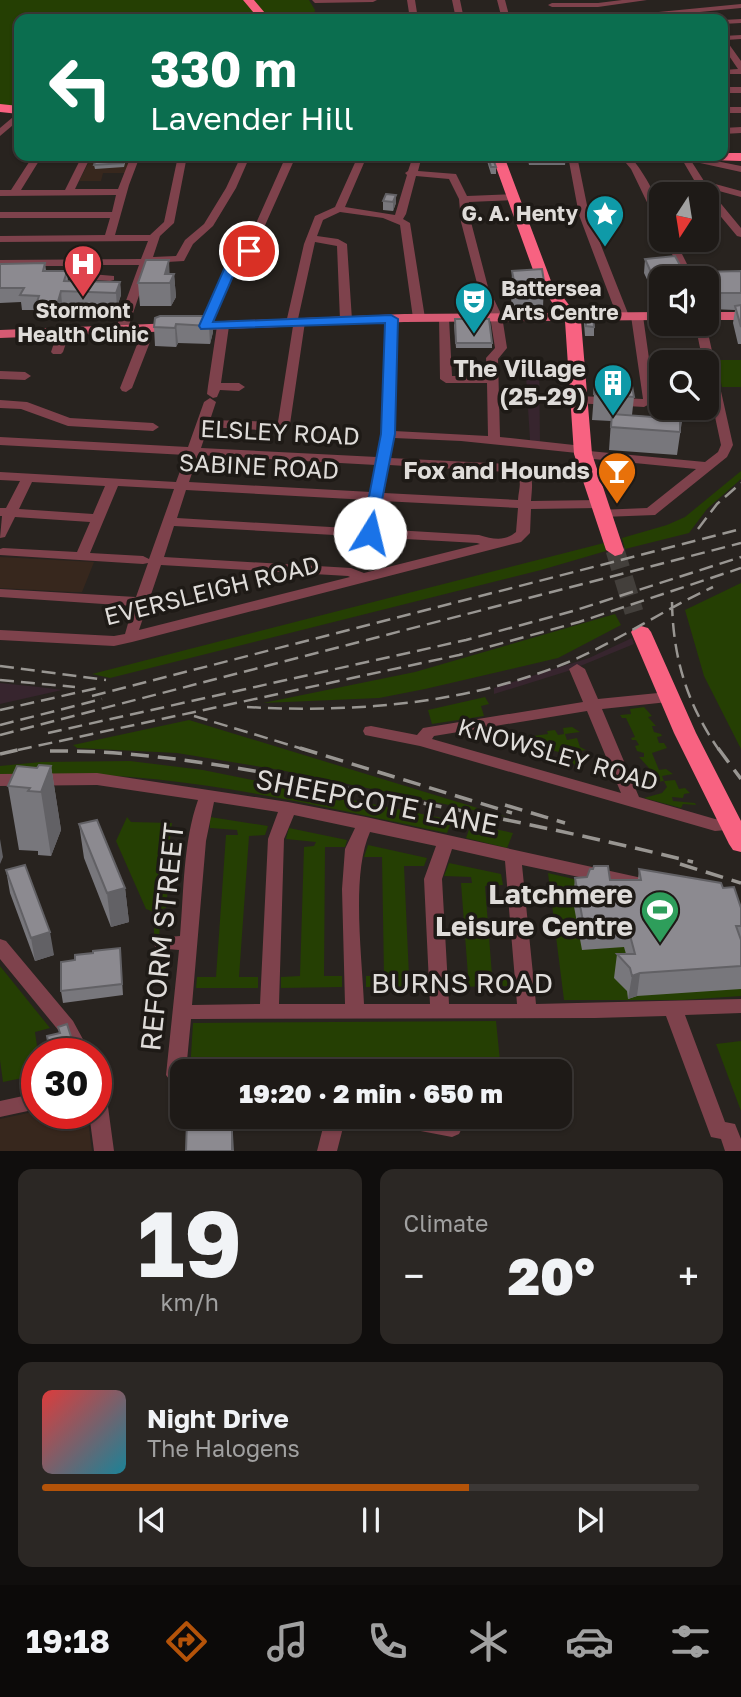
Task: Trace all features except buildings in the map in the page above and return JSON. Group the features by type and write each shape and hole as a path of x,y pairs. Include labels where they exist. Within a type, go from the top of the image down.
{"highway":[{"path":"248,0 261,14"},
{"path":"501,161 544,281 573,321 583,452 615,550"},
{"path":"637,621 668,697 736,835"}],"main road":[{"path":"0,334 443,318 493,312 649,316"},
{"path":"719,316 741,316"}],"street":[{"path":"316,3 373,0"},
{"path":"551,3 643,0"},
{"path":"686,1 702,14"},
{"path":"669,14 741,6"},
{"path":"732,54 741,69"},
{"path":"0,133 14,120"},
{"path":"15,192 34,161"},
{"path":"69,192 84,161"},
{"path":"109,239 134,161"},
{"path":"122,328 154,238 170,218 182,161"},
{"path":"0,263 174,261 181,258 190,242 208,226 231,188 243,161"},
{"path":"205,326 231,267 245,259 289,161"},
{"path":"338,209 360,161"},
{"path":"397,219 401,214 415,161"},
{"path":"573,161 584,215 630,316 649,401 579,400"},
{"path":"629,161 649,197"},
{"path":"687,161 698,182"},
{"path":"716,161 741,169"},
{"path":"410,173 453,176 464,199 466,222 501,348 493,356 494,440"},
{"path":"719,188 741,194"},
{"path":"0,192 122,192"},
{"path":"464,199 513,197"},
{"path":"719,207 741,234"},
{"path":"204,423 277,427 285,424 295,323 311,239 321,215 338,209 397,219 406,226 419,318"},
{"path":"0,215 116,215"},
{"path":"0,239 154,238"},
{"path":"311,239 342,244 346,320"},
{"path":"90,262 85,277 110,278"},
{"path":"443,318 446,379 493,380"},
{"path":"370,533 388,434 391,319"},
{"path":"132,637 149,560 170,522 204,423 212,394 223,326"},
{"path":"125,388 144,342 145,328"},
{"path":"57,352 64,331"},
{"name":"SABINE ROAD","path":"0,476 650,512 723,454 727,445 703,336"},
{"path":"0,374 25,376"},
{"path":"212,394 239,387"},
{"path":"0,404 23,405 68,422 153,427"},
{"path":"388,434 494,440 707,466"},
{"name":"ELSLEY ROAD","path":"0,442 519,470 526,478 525,504"},
{"path":"0,534 5,513 28,478"},
{"path":"82,556 113,482"},
{"name":"EVERSLEIGH ROAD","path":"0,635 101,642 132,637 493,545 523,535 525,504"},
{"path":"5,513 98,518"},
{"path":"170,522 479,539 493,545"},
{"path":"3,552 351,572 362,578"},
{"path":"0,593 142,601"},
{"path":"577,669 631,796 629,800"},
{"path":"421,741 429,732 593,705 668,697"},
{"name":"KNOWSLEY ROAD","path":"371,731 421,741 629,800 715,825 736,835"},
{"name":"SHEEPCOTE LANE","path":"0,780 97,779 288,808 649,886"},
{"name":"REFORM STREET","path":"178,1059 200,825 208,796"},
{"path":"269,1013 276,839 288,808"},
{"path":"355,1012 351,889 355,849 366,823"},
{"path":"440,1011 433,873 446,841"},
{"path":"513,856 527,1010"},
{"path":"162,943 189,943"},
{"path":"0,946 72,1038"},
{"name":"BURNS ROAD","path":"183,1012 673,1009 741,1006"},
{"path":"673,1009 718,1131 728,1130 735,1151 741,1150"},
{"path":"0,1109 21,1104"},
{"path":"101,1129 104,1151"},
{"path":"327,1151 333,1129"}],"shaded area":[{"path":"89,161 129,161 125,173 103,173 101,181 79,181"},
{"path":"525,360 539,360 540,442 530,440"},
{"path":"0,557 94,562 82,592 71,592 0,588"},
{"path":"632,638 634,644 568,671 494,694 494,688 589,658"},
{"path":"0,683 39,687 62,690 0,704"},
{"path":"21,1114 21,1129 89,1129 92,1151 0,1151 0,1119"}],"green space":[{"path":"0,0 243,0 256,14 14,14 14,106 0,105"},
{"path":"252,0 309,0 315,10 314,14 265,14"},
{"path":"719,360 741,360 741,387 722,387"},
{"path":"741,471 741,479 707,509 689,533 625,549 622,538 685,517"},
{"path":"604,543 606,551 541,570 110,678 92,674"},
{"path":"741,583 741,749 704,676 685,610"},
{"path":"615,614 621,625 558,658 379,698 263,703 415,672"},
{"path":"485,697 489,704 481,706 484,716 432,724 428,710"},
{"path":"644,707 656,726 652,726 654,732 662,736 657,737 659,743 664,743 667,748 652,753 659,770 666,769 673,774 662,776 664,781 650,783 649,781 656,780 653,773 646,774 644,769 649,768 639,757 644,757 644,753 637,751 635,746 639,745 631,738 635,737 626,718 620,715 631,714 630,709"},
{"path":"189,720 507,817 280,770 177,753 77,748 73,745"},
{"path":"572,727 580,732 565,734 567,740 577,738 580,747 586,750 580,751 581,755 576,756 583,759 578,769 572,762 561,764 566,754 551,750 545,760 537,757 542,748 526,743 525,737 548,734 547,731 555,730 558,735 564,734 563,728"},
{"path":"130,761 203,770 452,820 447,833 225,788 110,776 55,774 0,777 0,766 41,762"},
{"path":"675,780 679,789 685,788 690,793 684,794 683,798 672,797 673,801 696,805 683,804 681,808 644,798 662,793 667,787 664,781"},
{"path":"127,817 131,822 172,823 165,882 168,888 166,908 162,909 159,936 154,936 154,912 146,909 116,841"},
{"path":"210,817 268,826 265,835 249,836 239,977 258,977 258,988 196,988 197,977 216,977 226,835 238,835 237,830 210,828"},
{"path":"471,824 513,833 507,848 466,838"},
{"path":"289,828 347,840 345,847 325,847 324,976 342,976 342,987 281,988 281,977 300,976 304,847 314,846 316,842 286,839"},
{"path":"368,845 427,858 424,866 404,866 409,976 427,976 427,986 366,987 366,976 384,976 382,857 364,857"},
{"path":"449,863 501,874 503,885 485,886 492,975 511,976 513,986 451,987 450,976 468,975 461,883 472,883 471,877 444,876"},
{"name":"Latchmere Leisure Centre","path":"548,873 741,918 741,996 682,1000 564,1000"},
{"path":"0,966 50,1028 35,1032 36,1038 21,1038 21,1078 3,1082 0,1060"},
{"path":"496,1021 500,1059 191,1059 193,1023"},
{"path":"741,1041 741,1111 716,1044"}],"tunnel":[{"path":"615,550 634,612"}],"railway":[{"path":"698,529 717,504 741,483"},
{"path":"92,696 741,529"},
{"path":"0,735 741,543"},
{"path":"48,733 466,640 573,611 741,557"},
{"path":"18,750 459,655 579,622 741,568"},
{"path":"672,608 713,587"},
{"path":"672,602 672,608"},
{"path":"247,707 369,707 449,697 489,688 528,677 585,655 672,608"},
{"path":"672,608 675,642 684,680 698,715 719,750"},
{"path":"0,666 106,680"},
{"path":"0,680 75,687"},
{"path":"0,710 102,687"},
{"path":"0,725 102,699"},
{"path":"194,716 306,750"},
{"path":"0,754 26,748"},
{"path":"300,748 512,813"},
{"path":"718,748 741,779"},
{"path":"50,751 130,754 248,770 489,816 693,862"},
{"path":"505,805 565,823"},
{"path":"680,864 741,883"}],"place":[{"name":"G. A. Henty","path":"605,248"},
{"name":"Stormont Health Clinic","path":"83,298"},
{"name":"Battersea Arts Centre","path":"474,335"},
{"name":"The Village (25-29)","path":"613,417"},
{"name":"Fox and Hounds","path":"617,505"},
{"name":"Latchmere Leisure Centre","path":"660,944"}],"route":[{"path":"249,251 244,260 231,267 205,326 391,319 388,434 370,533"}]}
